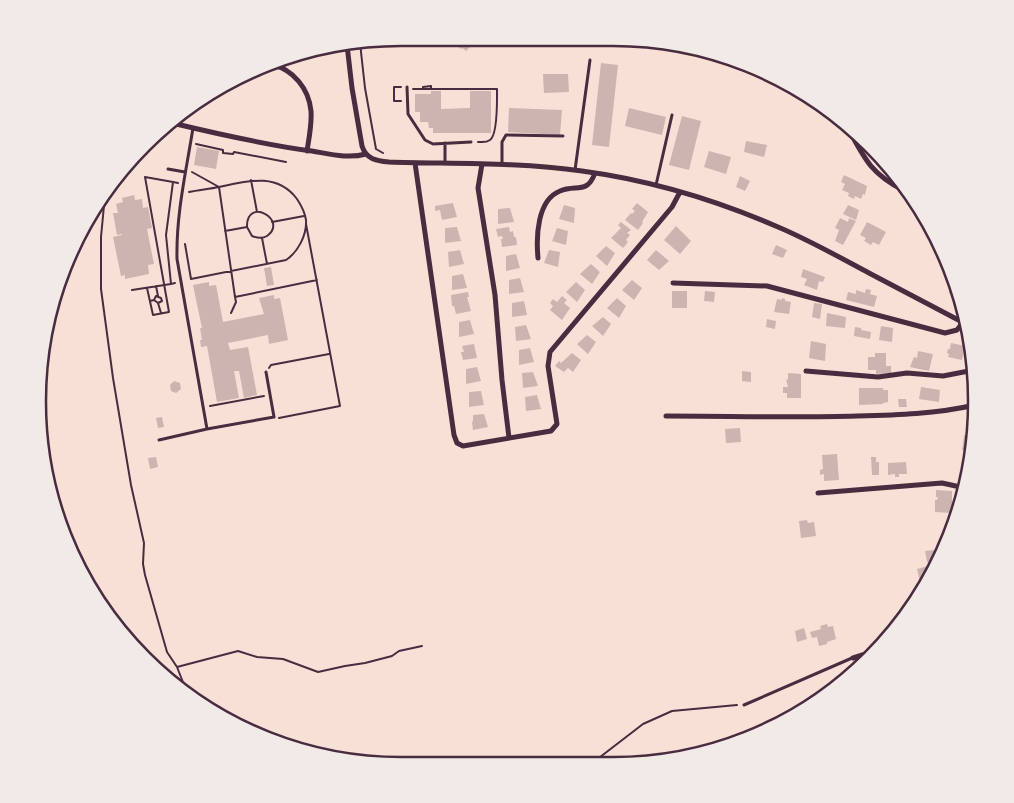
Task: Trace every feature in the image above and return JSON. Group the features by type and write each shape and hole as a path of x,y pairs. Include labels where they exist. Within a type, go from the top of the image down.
{"street":[{"path":"348,50 362,146 366,154 376,160 415,163 502,164 576,170 680,192 749,215 786,230 958,320"},
{"path":"278,68 292,75 305,91 311,110 308,151"},
{"path":"179,125 308,151 348,157 366,154"},
{"path":"857,143 871,167 879,176 894,185"},
{"path":"415,163 454,435 458,443 463,446 551,430 557,424 548,366 550,352 672,207 680,192"},
{"path":"482,164 478,188 495,295 509,438"},
{"path":"538,258 537,232 541,215 548,200 562,190 587,186 595,173"},
{"path":"673,283 767,286 945,333 956,330 960,327"},
{"path":"806,371 878,377 907,373 942,376 966,371"},
{"path":"666,416 815,417 894,415 940,412 968,406"},
{"path":"818,493 942,483 958,486"},
{"path":"853,658 862,655"}],"lane":[{"path":"576,170 590,60"},
{"path":"407,87 410,120 427,142 433,144 470,142"},
{"path":"656,186 672,115"},
{"path":"193,128 176,234 177,259 207,429"},
{"path":"502,164 502,142 506,135 562,136"},
{"path":"445,143 445,163"},
{"path":"168,169 185,172"},
{"path":"159,440 274,417 266,372"},
{"path":"744,704 853,658"}],"path":[{"path":"361,49 365,88 376,149 389,156 389,162"},
{"path":"412,89 421,89 431,89 431,86 423,87 423,89 497,88 493,138 487,142 470,142"},
{"path":"190,146 195,146 199,141"},
{"path":"196,144 223,150 222,153 233,154 234,152 286,162"},
{"path":"188,161 193,162 189,179"},
{"path":"191,172 219,187"},
{"path":"147,288 153,315 169,312 145,177 173,182"},
{"path":"251,180 257,212"},
{"path":"188,185 187,192 251,180 264,180 282,185 292,193 305,216 340,406 282,418"},
{"path":"219,187 236,302 232,313"},
{"path":"104,208 101,237 101,289 113,378 131,485 144,543 143,564 167,652 177,667 183,681"},
{"path":"257,212 265,213 272,222 271,232 262,238 252,236 246,227 250,216 257,212"},
{"path":"272,222 305,216"},
{"path":"183,238 192,279 286,260 292,256 302,239 306,222"},
{"path":"225,231 246,227"},
{"path":"262,238 267,264"},
{"path":"235,297 317,280"},
{"path":"132,290 171,284"},
{"path":"156,286 158,296 162,299"},
{"path":"150,301 158,296"},
{"path":"158,304 162,299 166,298"},
{"path":"154,300 158,304 160,313"},
{"path":"278,364 330,354"},
{"path":"208,407 270,395"},
{"path":"177,667 238,651 258,657 283,659 318,672 366,663 392,656 399,651 422,646"},
{"path":"600,757 643,724 672,711 744,704"}],"building":[{"path":"457,46 471,46 466,51"},
{"path":"601,63 618,65 609,147 592,145"},
{"path":"543,74 568,74 569,92 544,93"},
{"path":"431,91 441,91 441,109 470,108 470,91 491,91 491,133 433,133 433,128 429,128 428,122 420,122 420,112 415,112 415,94 431,94"},
{"path":"509,108 562,110 560,135 508,132"},
{"path":"629,108 666,117 662,135 625,126"},
{"path":"682,116 701,121 689,170 669,165"},
{"path":"746,141 767,145 764,157 744,152"},
{"path":"197,147 219,151 216,169 194,165"},
{"path":"709,151 731,157 726,174 704,167"},
{"path":"844,175 867,186 865,195 863,194 861,199 855,196 854,199 848,196 849,193 842,190 845,184 841,182"},
{"path":"740,176 750,181 745,191 736,187"},
{"path":"134,195 135,200 142,199 143,208 148,207 152,228 147,229 154,264 148,265 149,274 125,279 125,275 121,276 113,237 122,234 117,235 113,213 118,213 116,204 123,202 122,198"},
{"path":"453,203 457,217 442,220 440,210 435,211 435,206"},
{"path":"637,203 648,212 638,230 625,220 635,211 632,209"},
{"path":"564,205 575,208 574,223 559,219"},
{"path":"848,205 859,210 856,220 843,214"},
{"path":"510,208 514,222 498,224 498,209"},
{"path":"840,218 848,222 849,218 856,221 843,245 835,241 839,230 835,228"},
{"path":"621,222 631,230 627,233 630,235 626,240 628,242 623,248 611,238 621,228 618,225"},
{"path":"867,222 886,232 879,245 873,242 871,245 864,241 866,238 860,235"},
{"path":"676,226 691,241 680,254 664,240"},
{"path":"457,227 461,241 445,243 445,228"},
{"path":"509,227 510,232 513,231 514,237 516,237 517,245 502,247 502,236 498,237 496,229"},
{"path":"557,228 568,231 566,245 552,241"},
{"path":"776,245 787,250 783,258 772,254"},
{"path":"606,246 615,253 607,266 596,256"},
{"path":"460,250 464,264 449,267 448,252"},
{"path":"549,250 560,252 558,267 544,263"},
{"path":"656,250 669,261 659,270 647,260"},
{"path":"516,254 520,268 506,271 506,256"},
{"path":"591,264 600,272 592,284 580,274"},
{"path":"271,267 274,285 267,286 264,268"},
{"path":"803,269 825,277 823,282 819,281 817,290 804,285 807,279 801,277"},
{"path":"463,274 467,288 452,290 452,276"},
{"path":"520,278 524,292 509,294 509,280"},
{"path":"632,280 642,288 634,300 622,290"},
{"path":"209,282 209,286 216,285 223,322 264,314 259,298 274,295 274,299 280,298 288,340 269,344 268,335 228,343 230,350 248,347 257,395 244,398 239,371 234,371 239,398 217,402 207,346 201,347 200,328 202,328 193,285"},
{"path":"576,282 585,290 577,302 566,292"},
{"path":"866,289 871,290 870,294 877,296 874,307 846,300 848,292 856,294 856,290 865,293"},
{"path":"672,291 687,291 687,308 672,308"},
{"path":"705,291 715,292 714,302 704,301"},
{"path":"468,292 469,297 467,297 471,311 456,314 454,306 452,306 451,295"},
{"path":"562,296 567,300 564,303 570,308 562,320 550,310 553,306 550,303 553,299 557,302"},
{"path":"617,298 626,306 619,318 607,308"},
{"path":"782,298 785,301 791,302 789,314 774,312 777,299 782,300"},
{"path":"524,301 527,315 512,317 512,303"},
{"path":"814,303 822,304 820,319 812,317"},
{"path":"827,313 846,317 845,328 826,326"},
{"path":"603,317 611,324 603,336 592,326"},
{"path":"767,319 776,321 775,329 766,327"},
{"path":"470,320 474,334 459,337 459,322"},
{"path":"526,325 531,339 516,341 515,327"},
{"path":"881,326 893,328 892,342 879,340"},
{"path":"855,327 871,332 870,339 854,336"},
{"path":"587,335 596,342 588,354 577,344"},
{"path":"811,341 826,344 825,361 809,358"},
{"path":"951,343 963,346 962,360 948,357 948,349 950,349"},
{"path":"474,344 477,358 463,360 461,352 464,352 462,346"},
{"path":"530,348 534,362 519,365 519,350"},
{"path":"918,351 933,354 929,371 910,367 914,357 917,358"},
{"path":"572,353 581,360 573,372 568,368 564,372 555,366 559,361 561,363"},
{"path":"875,353 886,353 886,366 891,366 891,373 876,374 876,370 868,370 868,357 875,357"},
{"path":"477,367 481,381 466,384 466,369"},
{"path":"742,371 751,372 751,382 742,381"},
{"path":"533,372 538,386 523,388 522,373"},
{"path":"788,373 801,374 801,398 787,398 787,393 783,393 783,387 788,387 786,379 788,380"},
{"path":"174,381 180,383 181,389 176,393 171,391 170,385"},
{"path":"921,387 940,390 939,402 919,399"},
{"path":"859,388 883,388 883,390 888,390 888,402 859,405"},
{"path":"481,391 484,405 469,407 469,392"},
{"path":"537,395 541,409 526,411 525,397"},
{"path":"898,399 906,399 907,407 899,407"},
{"path":"484,414 488,427 473,430 473,415"},
{"path":"162,417 164,427 158,428 156,418"},
{"path":"740,428 741,442 726,443 725,429"},
{"path":"964,435 966,435 965,450 962,450"},
{"path":"837,454 839,480 824,481 824,474 820,475 820,470 823,469 822,455"},
{"path":"156,457 158,467 150,469 148,458"},
{"path":"871,457 876,457 876,462 879,462 879,475 872,475"},
{"path":"906,462 907,474 899,474 899,477 895,477 895,474 888,475 888,463"},
{"path":"936,490 952,491 950,513 935,512 935,500 938,497 936,497"},
{"path":"807,520 808,523 814,522 816,536 801,538 799,521"},
{"path":"935,550 930,562 927,562 925,551"},
{"path":"927,566 920,580 917,569"},
{"path":"827,624 828,627 833,626 836,639 819,646 817,637 812,638 810,632 821,629 820,626"},
{"path":"804,628 807,639 797,642 795,631"}]}
